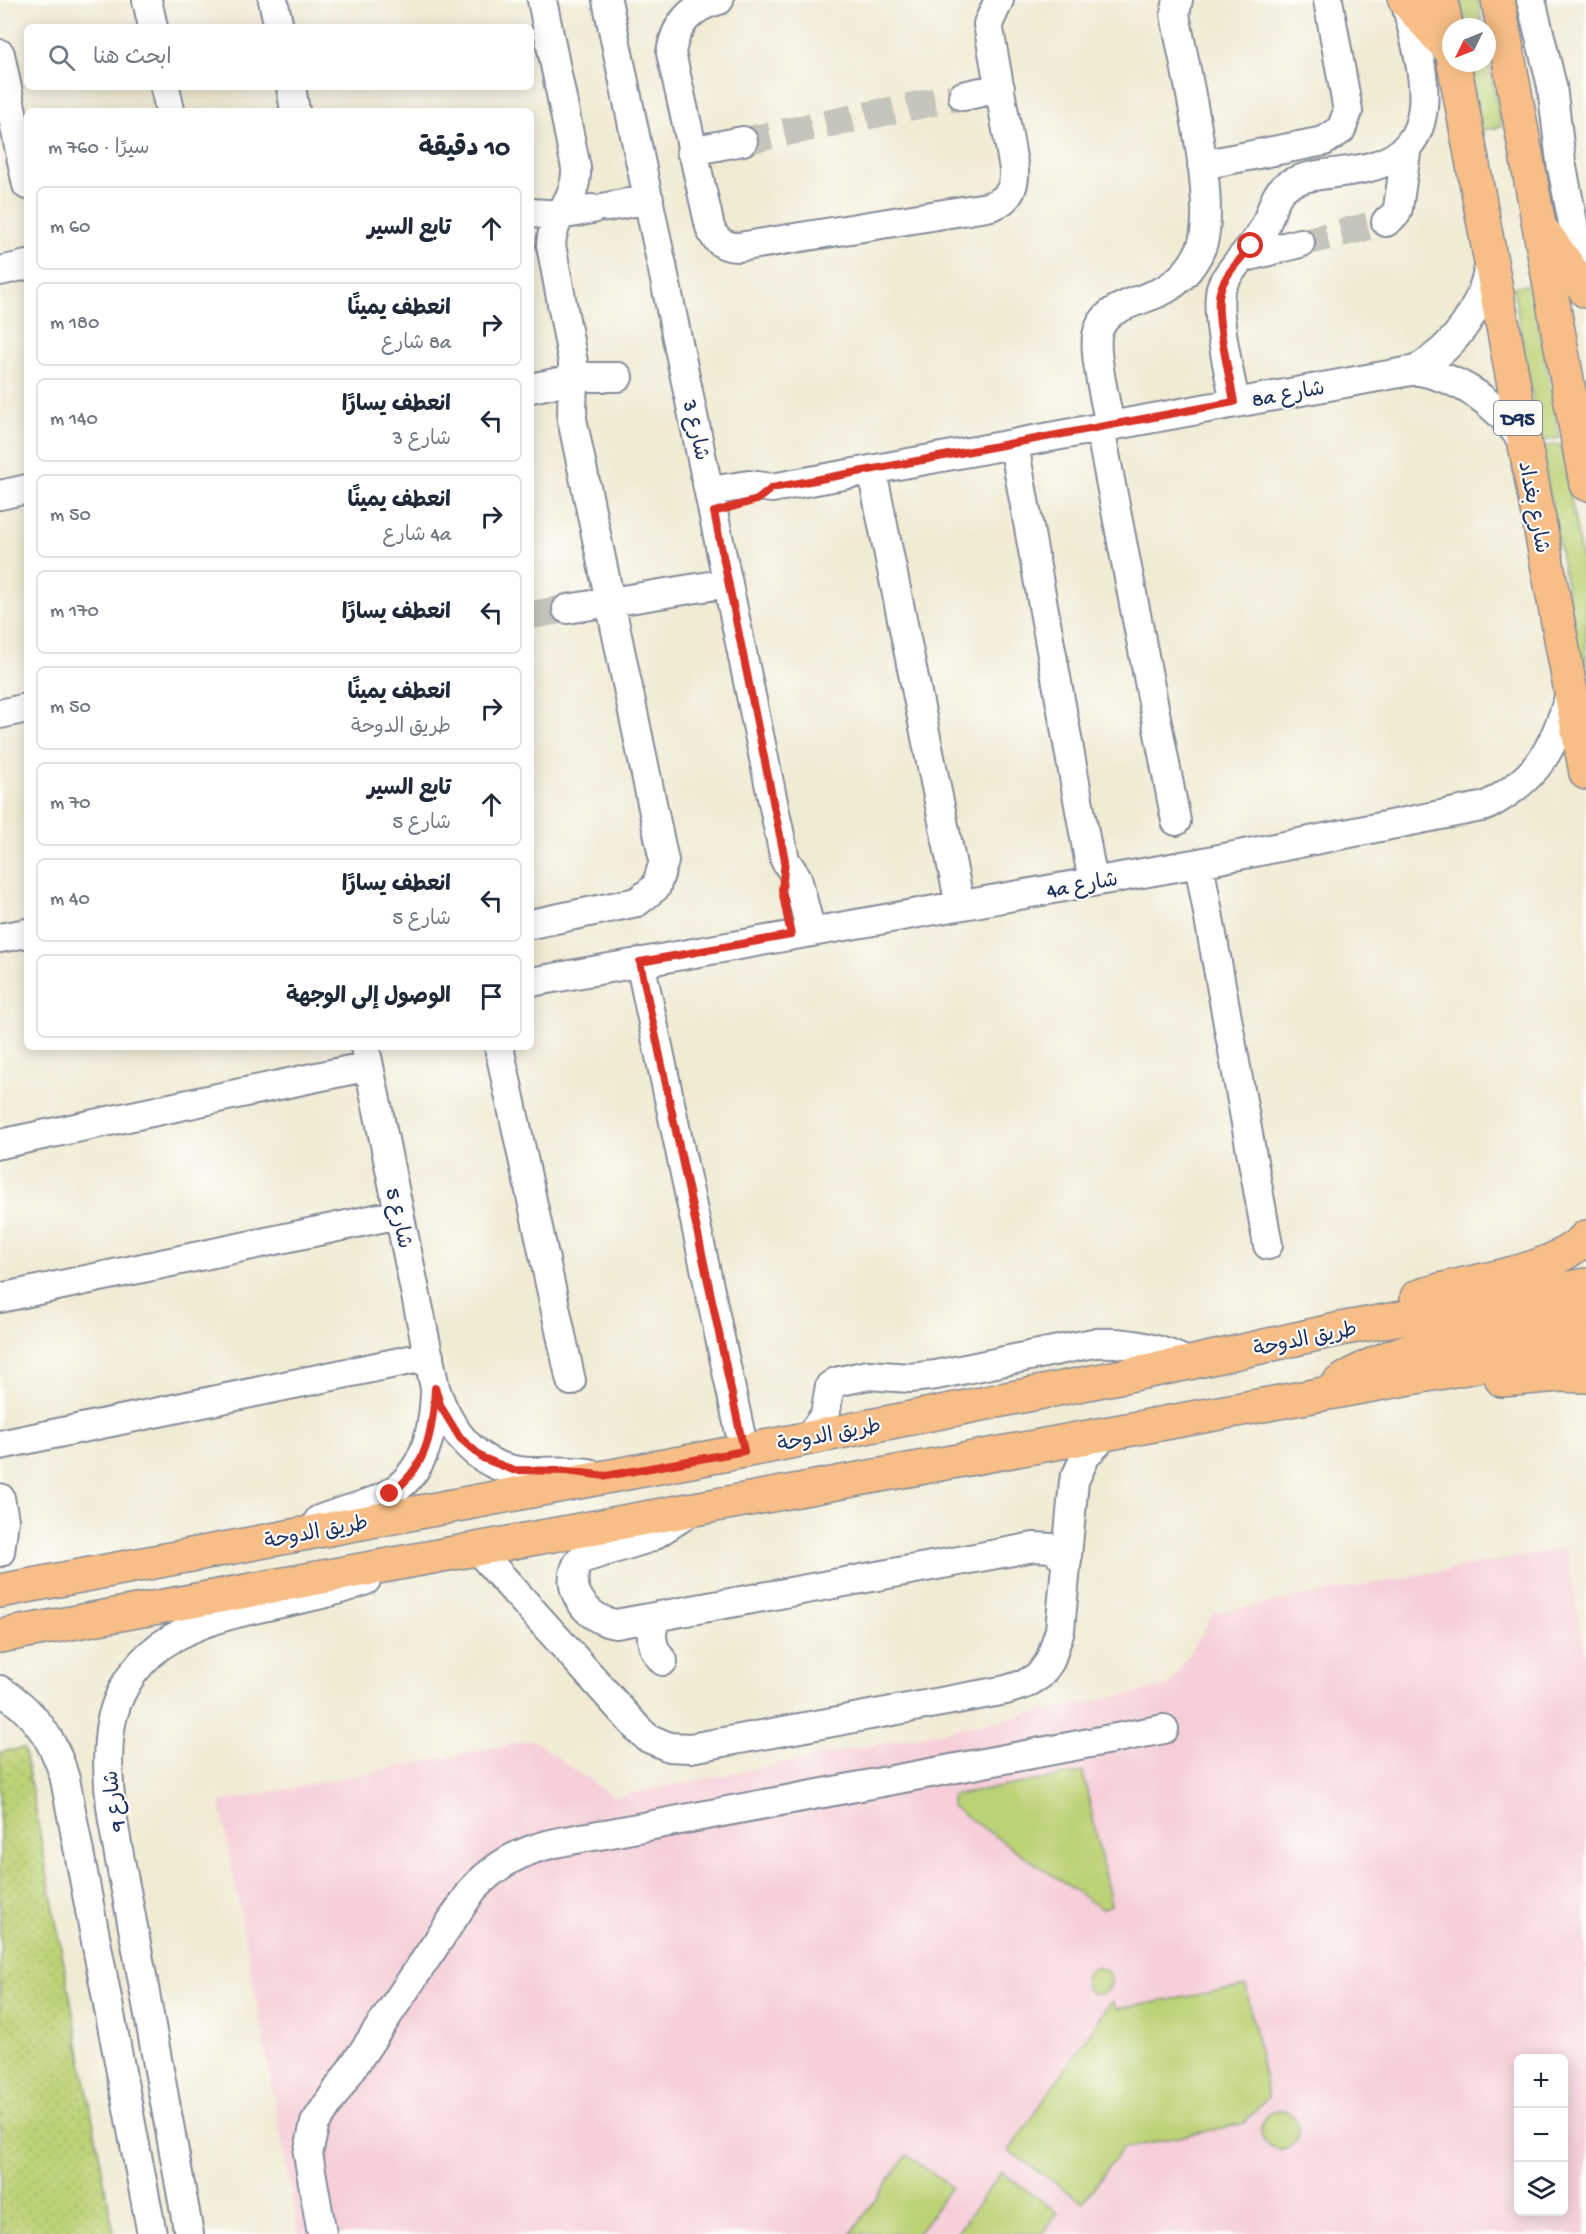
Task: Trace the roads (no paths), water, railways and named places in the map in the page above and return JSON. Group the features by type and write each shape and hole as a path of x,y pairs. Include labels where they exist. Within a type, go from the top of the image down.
{"main road":[{"path":"1405,0 1442,40"},
{"path":"1442,0 1445,18"},
{"name":"D95","path":"1498,0 1586,477"},
{"name":"شارع بغداد","path":"1456,72 1522,440 1586,773"},
{"path":"1539,226 1586,290"},
{"path":"1340,1329 1424,1294 1537,1266 1569,1251 1586,1237"},
{"name":"طريق الدوحة","path":"0,1591 744,1451 1189,1363 1340,1329 1586,1285"},
{"path":"1323,1395 1374,1363 1411,1348 1586,1314"},
{"path":"0,1636 1586,1346"},
{"path":"1460,1369 1503,1380 1560,1376 1586,1377"}],"street":[{"path":"147,0 152,24"},
{"path":"273,0 278,24"},
{"path":"534,923 637,902 656,887 664,861 573,419 572,350 541,247 574,192 576,168 542,0"},
{"name":"شارع 3","path":"607,0 785,860 797,878 801,934"},
{"path":"719,0 706,4 687,16 672,43 672,63 710,228 717,241 731,247 987,207 1006,199 1015,180 989,8"},
{"path":"1176,821 1105,427 1096,344 1101,324 1115,310 1166,289 1192,265 1206,232 1202,165 1174,14 1178,0"},
{"path":"1202,165 1324,141 1341,130 1348,111 1328,0"},
{"path":"1386,222 1396,214 1398,208 1407,146 1421,119 1425,79 1405,0"},
{"path":"1532,0 1552,86 1561,162 1586,290"},
{"path":"0,54 24,170"},
{"path":"963,96 1000,88"},
{"path":"166,90 169,108"},
{"path":"292,90 294,108"},
{"path":"691,151 743,141"},
{"path":"1234,402 1219,302 1222,285 1264,228 1275,199 1288,185 1370,167 1392,159 1407,146"},
{"path":"534,213 560,215 649,199"},
{"path":"1242,258 1300,243"},
{"name":"8a شارع","path":"1416,370 1447,348 1460,334 1480,301 1490,264"},
{"path":"0,271 24,266"},
{"name":"8a شارع","path":"712,502 748,485 772,488 872,471 1416,370 1435,374 1470,388 1499,411 1522,440"},
{"path":"534,387 573,379 618,377"},
{"path":"1014,445 1093,882"},
{"path":"872,471 960,905"},
{"path":"0,495 24,490"},
{"path":"567,609 728,583"},
{"name":"4a شارع","path":"534,981 1198,863 1486,806 1511,793 1532,775 1560,728 1571,691"},
{"path":"0,714 24,709"},
{"path":"1198,863 1268,1245"},
{"path":"0,938 24,934"},
{"path":"640,962 744,1451"},
{"path":"500,1050 571,1380"},
{"path":"0,1144 367,1057"},
{"name":"شارع 5","path":"367,1057 435,1388 441,1407 460,1438 490,1462 513,1470 566,1471 606,1476"},
{"path":"0,1298 399,1214"},
{"path":"808,1438 825,1415 830,1386 836,1382 878,1375 923,1377 1093,1343 1113,1342 1152,1347 1189,1363"},
{"path":"0,1445 429,1356"},
{"name":"شارع 5","path":"280,1538 324,1518 378,1499 402,1485 420,1464 425,1452 432,1425 435,1388"},
{"path":"476,1548 640,1731 658,1743 680,1749 1025,1684 1040,1675 1050,1661 1056,1646 1066,1560 1070,1495 1074,1480 1086,1455 1106,1434"},
{"path":"0,1498 4,1520 0,1552"},
{"path":"696,1508 649,1538 588,1555 576,1565 574,1572 575,1587 581,1603 600,1620 616,1624 1034,1547 1052,1548 1066,1560"},
{"name":"شارع 9","path":"189,2234 113,1808 109,1754 114,1710 126,1683 144,1659 191,1628 226,1617 331,1592 412,1560"},
{"path":"657,1617 651,1637 655,1650 663,1661"},
{"name":"شارع 9","path":"0,1690 37,1720 54,1748 63,1770 75,1821 152,2234"},
{"path":"322,2234 309,2154 315,2123 473,1889 506,1860 528,1849 1164,1729"}],"tunnel":[{"path":"743,141 963,96"},
{"path":"1300,243 1386,222"},
{"path":"534,614 567,609"}]}
